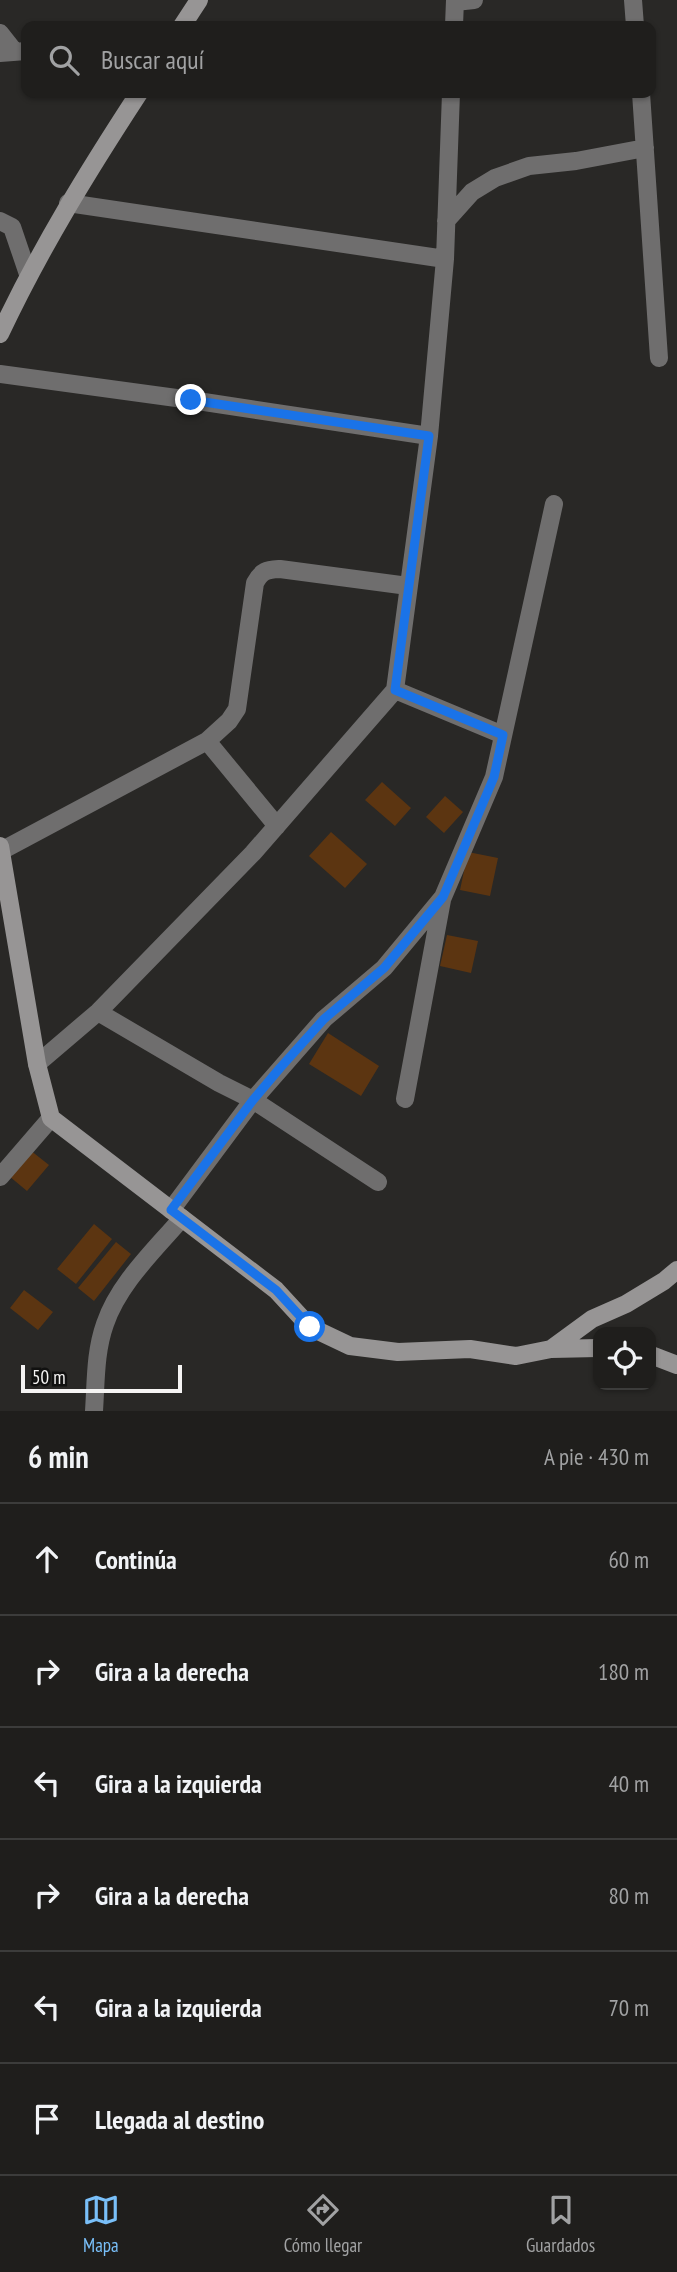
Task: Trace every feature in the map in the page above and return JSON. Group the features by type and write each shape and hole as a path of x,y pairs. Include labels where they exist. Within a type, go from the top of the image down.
{"street":[{"path":"185,21 199,0"},
{"path":"454,21 455,1 474,0"},
{"path":"633,0 635,21"},
{"path":"0,33 14,52"},
{"path":"0,334 28,274 68,203 136,98"},
{"path":"37,1064 98,1012 253,853 395,690 429,436 445,259 451,98"},
{"path":"641,98 659,358"},
{"path":"446,221 472,192 495,178 529,166 576,161 645,148"},
{"path":"68,203 445,259"},
{"path":"0,221 12,227 28,274"},
{"path":"0,374 429,436"},
{"path":"405,1099 443,897 494,777 554,505"},
{"path":"408,586 266,569 255,583 237,709 229,721 207,741 0,850 37,1064 51,1118 276,1290 310,1327 350,1346 398,1352 470,1349 516,1356 551,1349 593,1348"},
{"path":"395,690 503,735"},
{"path":"207,741 277,825"},
{"path":"94,1411 96,1371 105,1324 122,1291 253,1100 324,1019 384,968 443,897"},
{"path":"98,1012 253,1100 378,1182"},
{"path":"0,1177 51,1118"},
{"path":"551,1349 592,1319 626,1304 677,1270"},
{"path":"656,1357 677,1365"}],"building":[{"path":"382,782 411,808 395,826 365,800"},
{"path":"445,796 463,812 444,833 426,817"},
{"path":"331,832 367,864 345,888 309,856"},
{"path":"468,852 498,858 490,896 460,890"},
{"path":"447,935 478,941 471,973 440,966"},
{"path":"328,1033 379,1066 361,1096 309,1064"},
{"path":"30,1150 49,1165 27,1191 9,1176"},
{"path":"94,1224 112,1239 76,1284 57,1269"},
{"path":"116,1242 131,1254 94,1301 78,1288"},
{"path":"24,1290 53,1312 38,1330 10,1308"}],"route":[{"path":"191,400 429,436 395,690 503,735 494,777 443,897 384,968 324,1019 280,1068 171,1210 276,1290 310,1327"}]}
